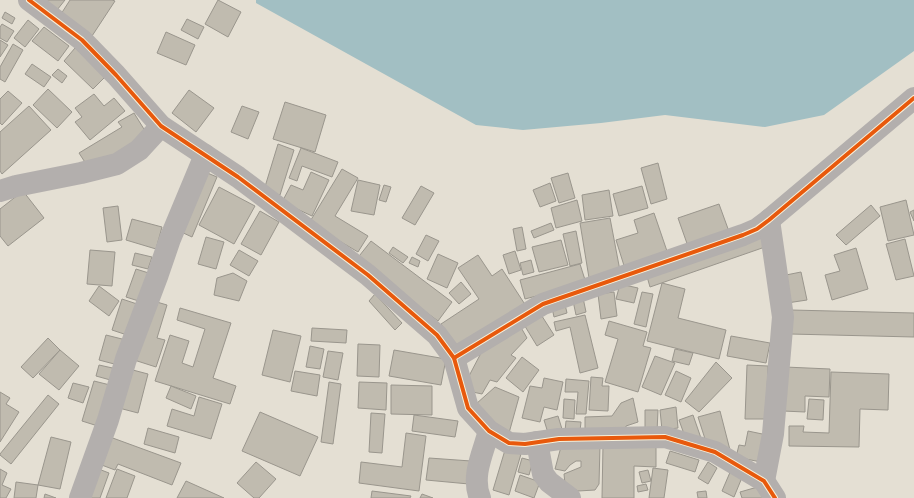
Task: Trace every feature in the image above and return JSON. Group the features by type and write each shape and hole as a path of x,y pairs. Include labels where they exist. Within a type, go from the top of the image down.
{"street":[{"path":"29,0 82,40 116,75 161,126 238,177 368,275 438,335 454,358 468,408 489,431 509,442 525,444 559,439 665,438 715,452 770,489"},
{"path":"454,358 543,304 743,236 769,220 914,98"},
{"path":"0,192 16,186 117,164 139,150 161,126"},
{"path":"80,498 108,420 126,359 170,239 205,155"},
{"path":"769,220 783,317 770,489"},
{"path":"480,498 476,481 477,471 489,431"},
{"path":"537,442 543,474 549,482 570,498"}],"water":[{"path":"256,0 914,0 914,51 824,115 765,127 665,115 601,123 523,130 476,125 256,3"}],"building":[{"path":"44,0 65,0 57,10"},
{"path":"70,0 115,1 92,36 61,14"},
{"path":"218,0 241,12 228,37 205,24"},
{"path":"5,12 15,18 12,24 2,18"},
{"path":"187,19 204,27 198,39 181,30"},
{"path":"28,20 39,29 25,47 14,38"},
{"path":"2,24 14,31 7,42 0,38 0,27"},
{"path":"44,27 69,46 58,61 32,41"},
{"path":"166,32 195,45 186,65 157,53"},
{"path":"0,40 8,45 0,57"},
{"path":"13,44 23,50 5,82 0,79 0,67"},
{"path":"75,48 105,77 93,89 64,61"},
{"path":"32,64 51,77 44,87 25,74"},
{"path":"58,69 67,76 62,83 52,75"},
{"path":"48,89 72,112 57,128 33,105"},
{"path":"189,90 214,108 196,132 172,113"},
{"path":"8,91 22,103 2,125 0,123 0,99"},
{"path":"94,94 104,106 114,98 125,111 90,140 75,122 82,117 75,108"},
{"path":"285,102 326,115 315,152 273,139"},
{"path":"29,106 51,130 2,174 0,171 0,132"},
{"path":"242,106 259,112 248,139 231,132"},
{"path":"134,113 147,134 90,170 79,153 122,127 118,122"},
{"path":"278,144 294,150 280,195 264,190"},
{"path":"301,148 338,162 332,177 302,166 297,181 289,178"},
{"path":"658,163 667,199 651,204 641,168"},
{"path":"342,169 358,178 335,216 368,236 358,252 309,223"},
{"path":"205,172 217,177 192,237 179,231"},
{"path":"311,172 329,180 312,216 282,202 291,185 303,190"},
{"path":"568,173 575,198 559,203 551,178"},
{"path":"358,180 380,185 374,215 351,211"},
{"path":"550,183 556,201 540,207 533,190"},
{"path":"384,185 391,187 386,202 379,200"},
{"path":"421,186 434,193 415,225 402,218"},
{"path":"642,186 648,208 619,216 613,194"},
{"path":"219,187 255,206 234,244 199,225"},
{"path":"609,190 613,216 585,220 582,195"},
{"path":"23,191 44,218 8,246 0,236 0,209"},
{"path":"577,200 582,221 556,228 551,208"},
{"path":"906,200 914,235 888,241 880,207"},
{"path":"719,204 731,237 690,252 678,218"},
{"path":"871,205 880,216 846,245 836,235"},
{"path":"118,206 122,240 107,242 103,208"},
{"path":"914,210 914,221 910,212"},
{"path":"260,211 279,222 261,255 241,244"},
{"path":"654,213 669,257 626,272 616,240 638,233 634,220"},
{"path":"610,218 621,276 590,284 580,223"},
{"path":"132,219 162,227 156,249 126,240"},
{"path":"551,223 554,230 534,238 531,231"},
{"path":"522,227 526,249 517,251 513,229"},
{"path":"576,231 582,263 570,266 563,234"},
{"path":"760,233 765,247 650,287 646,273"},
{"path":"426,235 439,241 428,261 416,254"},
{"path":"206,237 224,242 216,269 198,264"},
{"path":"905,239 914,276 896,280 886,244"},
{"path":"561,240 568,265 539,272 532,247"},
{"path":"371,241 452,302 438,321 356,260"},
{"path":"393,247 408,257 403,263 389,253"},
{"path":"856,248 868,289 832,300 825,275 840,271 834,255"},
{"path":"90,250 115,252 112,286 87,284"},
{"path":"239,250 258,261 249,276 230,265"},
{"path":"515,251 521,270 509,274 503,255"},
{"path":"135,253 152,257 148,269 132,265"},
{"path":"438,254 458,263 447,288 427,279"},
{"path":"478,255 492,276 502,269 526,306 459,351 441,324 479,299 458,268"},
{"path":"412,257 420,261 418,267 409,263"},
{"path":"531,260 534,272 523,275 520,263"},
{"path":"580,264 586,283 525,299 520,280"},
{"path":"136,269 155,275 145,303 126,297"},
{"path":"801,272 807,300 787,303 781,276"},
{"path":"233,273 247,281 239,301 214,295 217,278"},
{"path":"461,282 471,294 459,304 449,293"},
{"path":"662,283 685,289 678,318 726,330 719,359 647,341"},
{"path":"620,284 638,288 634,303 616,299"},
{"path":"99,286 119,301 109,316 89,301"},
{"path":"614,292 617,316 601,319 598,294"},
{"path":"642,292 653,294 646,327 634,324"},
{"path":"582,293 586,312 576,315 572,296"},
{"path":"375,294 402,323 395,330 369,301"},
{"path":"122,299 143,306 133,337 112,330"},
{"path":"150,300 167,305 157,338 165,340 156,367 131,359"},
{"path":"564,300 567,313 554,317 551,303"},
{"path":"180,308 231,323 213,378 236,386 230,404 155,381 170,335 189,341 182,363 193,367 205,329 177,320"},
{"path":"791,310 914,313 914,337 790,334"},
{"path":"540,313 554,335 537,346 523,323"},
{"path":"585,315 598,368 580,373 570,327 556,331 554,322"},
{"path":"609,321 647,332 643,346 651,348 638,392 605,382 618,339 605,335"},
{"path":"519,324 527,338 511,355 516,358 497,382 490,380 482,394 468,391 469,376 481,353"},
{"path":"312,328 347,330 346,343 311,341"},
{"path":"273,330 301,336 290,382 262,375"},
{"path":"106,335 126,340 118,365 99,360"},
{"path":"731,336 770,343 766,363 727,356"},
{"path":"48,338 60,350 33,378 21,367"},
{"path":"358,344 380,345 379,377 357,376"},
{"path":"310,346 324,349 320,369 306,367"},
{"path":"675,349 693,353 689,365 672,361"},
{"path":"60,350 79,366 59,390 39,374"},
{"path":"394,350 446,359 441,385 389,376"},
{"path":"328,351 343,353 338,380 323,377"},
{"path":"655,356 675,363 661,395 642,387"},
{"path":"522,357 539,370 523,392 506,378"},
{"path":"716,362 732,378 699,412 685,401"},
{"path":"99,365 117,369 114,381 96,376"},
{"path":"747,365 768,366 766,419 745,419"},
{"path":"785,367 830,369 829,397 805,396 805,412 783,411"},
{"path":"129,369 148,374 138,413 119,408"},
{"path":"295,371 320,375 317,396 291,391"},
{"path":"676,371 691,378 681,402 665,395"},
{"path":"831,372 889,374 888,410 860,409 859,447 789,446 789,426 804,426 803,432 829,433"},
{"path":"591,377 603,378 602,386 609,386 608,411 589,410"},
{"path":"544,378 563,382 557,410 544,407 540,422 522,418 530,386 542,388"},
{"path":"566,379 589,381 586,414 576,414 578,392 565,392"},
{"path":"94,381 114,386 101,427 82,421"},
{"path":"329,382 341,384 333,444 321,442"},
{"path":"359,382 387,383 386,410 358,408"},
{"path":"73,383 89,387 83,403 68,398"},
{"path":"391,385 432,386 432,415 391,414"},
{"path":"171,386 196,396 191,409 166,398"},
{"path":"495,387 519,397 509,433 482,416 476,404"},
{"path":"0,392 10,398 6,404 19,412 0,442"},
{"path":"48,395 59,404 11,464 0,454"},
{"path":"199,397 222,404 211,439 167,426 172,409 194,416"},
{"path":"633,398 638,422 626,426 625,434 585,432 585,417 612,416 621,403"},
{"path":"564,399 575,400 574,419 563,418"},
{"path":"809,399 824,400 823,420 807,419"},
{"path":"676,407 678,428 662,430 660,410"},
{"path":"645,410 658,410 657,432 645,432"},
{"path":"720,411 730,450 706,442 698,417"},
{"path":"260,412 318,437 300,476 242,451"},
{"path":"371,413 385,414 382,453 369,452"},
{"path":"414,415 458,421 455,437 412,431"},
{"path":"693,415 702,441 684,434 679,420"},
{"path":"558,416 562,429 548,433 544,420"},
{"path":"566,421 581,422 580,431 565,431"},
{"path":"148,428 179,437 175,453 144,444"},
{"path":"748,431 767,435 761,462 736,457 739,445 745,446"},
{"path":"406,433 426,436 419,491 359,483 361,462 402,467"},
{"path":"51,437 71,442 60,489 38,485"},
{"path":"110,437 181,463 172,485 118,464 115,470 99,464"},
{"path":"562,443 600,445 599,484 595,490 578,491 565,484 564,474 581,467 581,461 576,461 565,471 555,469"},
{"path":"603,445 656,446 656,467 634,466 634,498 602,498"},
{"path":"505,450 521,454 509,495 493,490"},
{"path":"670,451 699,460 695,472 666,463"},
{"path":"429,458 471,461 469,484 426,480"},
{"path":"522,458 533,461 529,475 518,472"},
{"path":"256,462 276,479 259,498 254,498 237,483"},
{"path":"708,462 717,468 708,484 698,478"},
{"path":"96,468 109,473 100,498 84,498"},
{"path":"653,468 668,470 664,498 649,498"},
{"path":"0,469 7,473 2,485 11,489 6,498 0,498"},
{"path":"117,469 135,476 127,498 106,498"},
{"path":"648,470 651,481 642,483 639,472"},
{"path":"731,470 743,475 734,497 722,491"},
{"path":"520,475 540,482 534,498 515,491"},
{"path":"186,481 224,498 177,498"},
{"path":"16,482 38,485 36,498 14,498"},
{"path":"646,484 648,490 638,492 637,486"},
{"path":"761,486 765,498 742,498 740,492"},
{"path":"372,491 411,496 410,498 371,498"},
{"path":"706,491 707,498 698,498 697,492"},
{"path":"45,494 56,498 44,498"},
{"path":"422,494 433,498 420,498"}],"cycle path":[{"path":"29,0 82,40 116,75 161,126 238,177 368,275 437,335 454,358 468,408 489,431 509,443 525,444 559,439 665,437 715,452 764,481 775,498"},
{"path":"454,358 543,304 757,229 914,98"}]}
